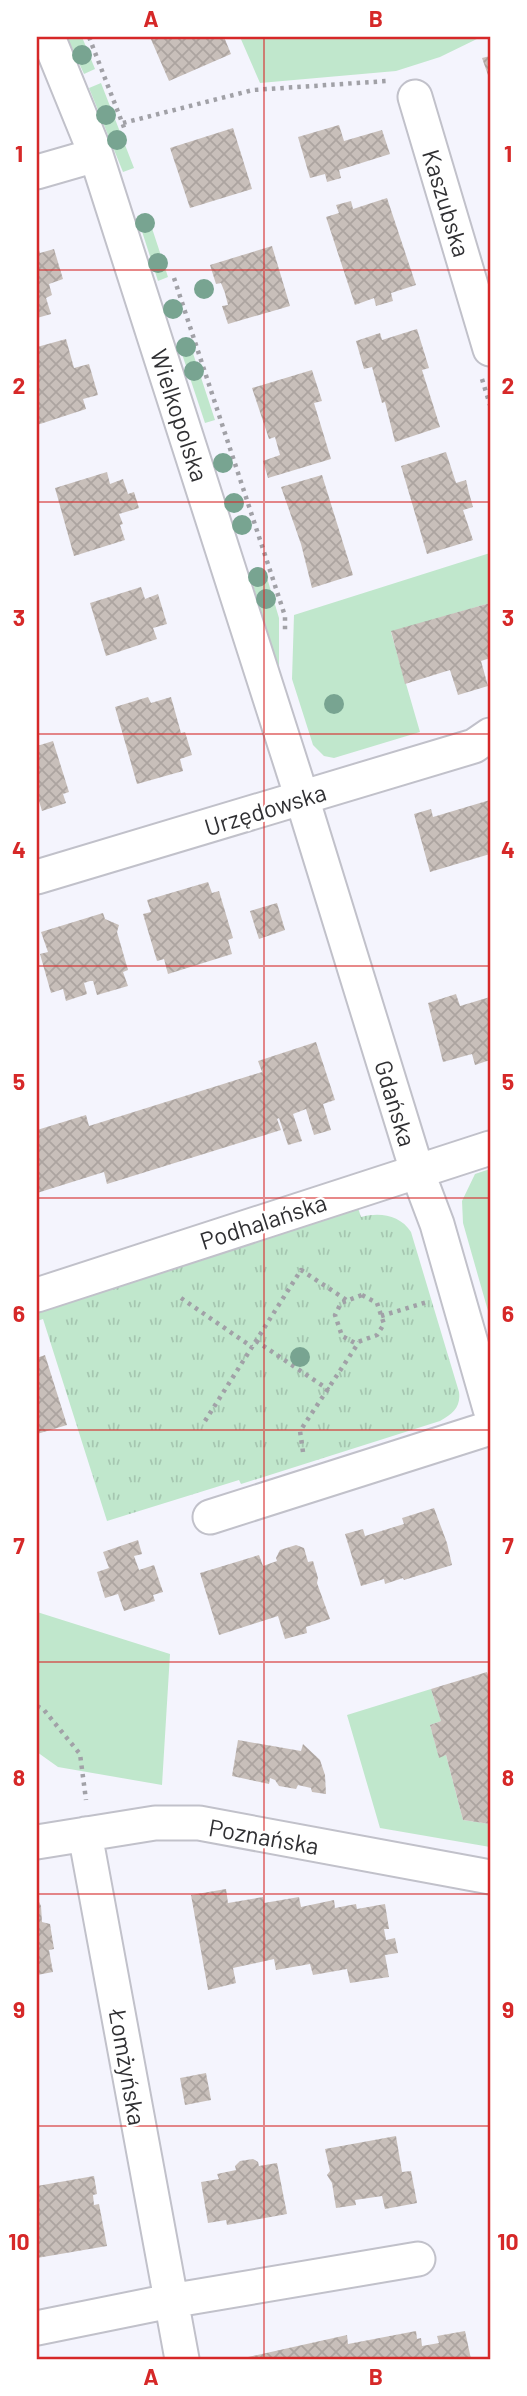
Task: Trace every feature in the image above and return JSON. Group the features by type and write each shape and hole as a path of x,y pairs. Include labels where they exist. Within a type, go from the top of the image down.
{"street":[{"name":"Wielkopolska","path":"48,37 96,155 302,798"},
{"name":"Kaszubska","path":"415,97 490,349"},
{"path":"37,172 96,155"},
{"name":"Urzędowska","path":"37,877 474,746 490,735"},
{"name":"Gdańska","path":"302,798 417,1171 437,1224 490,1409"},
{"name":"Podhalańska","path":"37,1295 490,1148"},
{"path":"210,1517 490,1428"},
{"name":"Poznańska","path":"37,1842 86,1818 199,1824 490,1877"},
{"name":"Łomżyńska","path":"86,1818 182,2359"},
{"path":"37,2328 170,2301 418,2259"}],"path":[{"path":"89,37 127,136"},
{"path":"123,123 253,90 388,81 415,97"},
{"path":"170,266 285,616 286,641"},
{"path":"205,1421 301,1270 348,1301"},
{"path":"362,1295 377,1303 384,1324 377,1335 355,1343 342,1336 335,1315 341,1303 348,1301 362,1295"},
{"path":"181,1298 252,1347"},
{"path":"381,1317 439,1298"},
{"path":"256,1341 329,1390"},
{"path":"304,1456 300,1431 359,1342"},
{"path":"37,1706 44,1710 79,1754 86,1818"}],"green space":[{"path":"67,37 82,37 95,69 84,74"},
{"path":"240,37 481,37 440,57 396,71 260,83"},
{"path":"101,83 134,168 123,172 89,88"},
{"path":"147,213 168,277 158,281 137,216"},
{"path":"188,338 215,420 205,423 178,342"},
{"path":"490,553 490,603 391,632 420,732 334,758 324,756 313,745 292,679 294,615"},
{"path":"265,571 279,618 279,673 250,575"},
{"path":"490,1169 490,1318 463,1223 462,1201 475,1174"},
{"path":"358,1208 361,1217 389,1216 401,1222 411,1232 459,1392 459,1402 455,1410 440,1421 241,1484 239,1480 107,1521 43,1319 37,1321 37,1308"},
{"path":"37,1612 170,1654 162,1785 58,1767 37,1752"},
{"path":"431,1689 441,1721 430,1725 439,1757 446,1755 463,1820 490,1824 490,1847 380,1828 347,1715"}],"building":[{"path":"150,37 224,37 231,54 169,81"},
{"path":"490,56 490,81 482,58"},
{"path":"339,125 344,141 382,130 390,154 339,170 341,178 327,182 325,174 310,178 298,137"},
{"path":"233,128 252,189 190,208 170,148"},
{"path":"387,198 416,285 391,293 393,301 376,306 374,298 355,305 326,217 339,213 336,205 351,201 353,209"},
{"path":"37,245 40,253 54,249 63,279 49,284 52,295 46,298 51,314 37,318"},
{"path":"272,246 290,306 228,324 222,306 228,305 225,293 221,283 216,284 210,265"},
{"path":"417,329 429,368 422,370 440,427 395,442 385,402 382,403 372,367 364,369 356,341 380,333 382,340"},
{"path":"66,339 74,368 89,364 98,395 83,399 86,409 37,425 37,347"},
{"path":"312,370 322,401 314,403 331,459 268,478 263,461 280,455 275,437 269,439 252,388"},
{"path":"446,452 456,483 466,480 473,507 463,510 473,540 427,554 401,466"},
{"path":"107,472 110,484 123,479 128,494 134,492 139,508 119,514 125,540 74,556 55,488"},
{"path":"322,475 353,575 312,588 301,544 281,487"},
{"path":"141,587 145,599 158,594 167,624 153,628 157,639 106,656 90,603"},
{"path":"490,603 490,658 481,661 488,686 458,695 450,670 405,684 391,631"},
{"path":"148,697 151,703 171,697 181,733 185,732 192,755 180,759 183,771 137,784 115,707"},
{"path":"53,741 69,792 63,794 66,803 42,811 39,801 37,802 37,746"},
{"path":"490,800 490,854 430,872 414,814 431,809 433,817"},
{"path":"208,882 212,893 219,891 233,938 228,940 232,954 168,974 164,959 157,961 143,914 151,912 147,900"},
{"path":"277,903 285,930 259,939 250,911"},
{"path":"103,913 105,919 119,925 117,932 128,970 123,972 128,986 97,995 93,981 90,981 84,983 87,994 66,1001 63,989 51,993 40,954 48,952 41,932"},
{"path":"456,994 460,1006 490,997 490,1060 475,1065 472,1054 443,1062 428,1003"},
{"path":"316,1042 335,1100 323,1104 331,1130 314,1135 306,1109 293,1114 302,1141 288,1145 279,1118 277,1119 281,1130 107,1184 104,1172 37,1193 37,1130 86,1115 89,1126 262,1072 258,1061"},
{"path":"45,1355 67,1425 37,1434 37,1358"},
{"path":"434,1508 452,1565 404,1580 403,1578 385,1584 384,1579 361,1586 345,1534 363,1529 365,1536 404,1524 402,1518"},
{"path":"138,1540 142,1554 134,1556 139,1570 154,1565 163,1592 153,1595 155,1601 124,1611 118,1594 105,1598 97,1572 109,1568 103,1552"},
{"path":"296,1545 304,1548 308,1562 313,1561 317,1583 330,1619 306,1627 307,1633 285,1639 278,1616 219,1635 200,1573 259,1555 263,1566 277,1561 280,1550"},
{"path":"487,1672 490,1681 490,1824 463,1820 446,1755 439,1758 430,1725 441,1721 431,1689"},
{"path":"238,1740 301,1751 303,1744 320,1760 325,1775 326,1794 312,1792 311,1788 298,1785 296,1789 279,1786 270,1778 269,1784 232,1776"},
{"path":"226,1889 228,1903 263,1897 264,1903 299,1897 301,1907 334,1900 335,1908 356,1904 357,1909 385,1904 389,1929 384,1929 386,1940 395,1938 398,1953 385,1955 389,1977 350,1983 347,1969 313,1975 310,1964 276,1970 274,1959 233,1968 236,1983 208,1990 191,1895"},
{"path":"37,1898 41,1906 42,1922 50,1924 54,1949 49,1950 53,1972 37,1975"},
{"path":"206,2073 211,2100 185,2105 180,2078"},
{"path":"396,2136 402,2172 411,2171 417,2203 385,2209 382,2196 355,2200 356,2205 336,2208 332,2183 327,2175 330,2171 325,2149"},
{"path":"253,2159 259,2166 277,2163 287,2214 227,2225 226,2220 208,2223 201,2182 219,2179 217,2174 236,2170 235,2166 240,2161"},
{"path":"94,2176 97,2194 93,2195 94,2205 99,2204 107,2246 37,2258 37,2186"},
{"path":"416,2331 422,2346 439,2343 437,2336 465,2331 471,2359 239,2359 347,2335 348,2344"}]}
